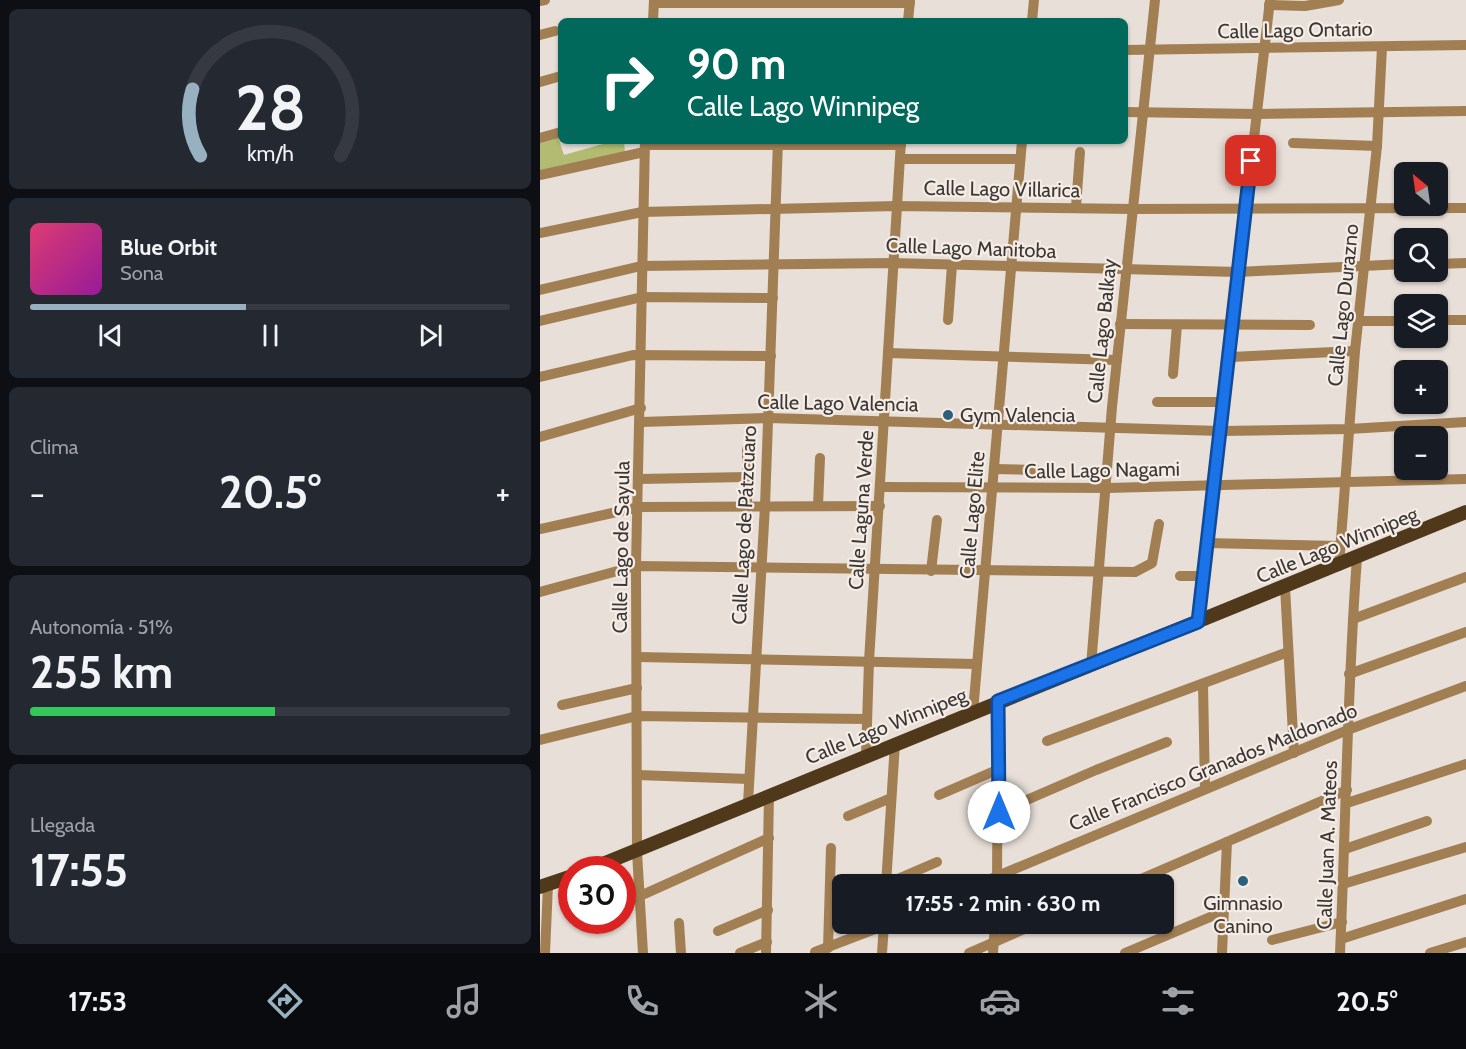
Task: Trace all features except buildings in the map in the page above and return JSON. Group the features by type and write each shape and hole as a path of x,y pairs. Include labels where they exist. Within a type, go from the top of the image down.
{"main road":[{"name":"Calle Lago Winnipeg","path":"626,856 748,803 1339,566 1466,512"}],"street":[{"path":"540,1 545,0"},
{"path":"1032,18 1035,0"},
{"name":"Calle Lago Balkay","path":"1091,666 1101,573 1120,324 1155,0"},
{"path":"1198,622 1213,486 1231,357 1238,272 1269,2 1305,6 1339,0"},
{"path":"653,18 654,2 910,1 908,18"},
{"path":"540,35 555,31"},
{"name":"Calle Lago Ontario","path":"1128,50 1466,45"},
{"name":"Calle Lago Durazno","path":"1339,566 1355,351 1372,208 1383,47"},
{"path":"540,82 558,77"},
{"path":"1128,112 1257,114 1466,111"},
{"path":"540,138 558,133"},
{"path":"1293,143 1377,146"},
{"path":"540,175 645,146 778,144"},
{"name":"Calle Lago de Pátzcuaro","path":"748,803 765,506 778,144"},
{"name":"Calle Laguna Verde","path":"866,755 869,661 901,144"},
{"name":"Calle Lago Elite","path":"973,712 1022,144"},
{"name":"Calle Lago de Sayula","path":"643,953 637,852 636,566 641,422 641,266 645,146"},
{"path":"1076,207 1080,152"},
{"path":"900,159 1020,159"},
{"name":"Calle Lago Villarica","path":"540,233 642,212 776,208 896,206 1134,209 1466,208"},
{"name":"Calle Lago Manitoba","path":"540,290 641,266 775,262 892,263 1127,271 1238,272 1394,264"},
{"path":"1448,264 1466,263"},
{"path":"948,320 952,265"},
{"path":"540,321 642,297 773,298"},
{"path":"1448,320 1466,320"},
{"path":"1360,321 1394,321"},
{"path":"1120,324 1310,325"},
{"path":"1173,374 1177,325"},
{"path":"1231,357 1355,351"},
{"path":"888,353 1117,360"},
{"path":"540,377 641,355 771,356"},
{"path":"1157,402 1225,402"},
{"path":"540,437 641,408"},
{"name":"Calle Lago Valencia","path":"641,422 768,418 1221,430 1349,429 1466,422"},
{"path":"747,449 747,506"},
{"path":"818,506 820,458"},
{"path":"994,469 1036,470"},
{"path":"639,479 747,477"},
{"name":"Calle Lago Nagami","path":"881,487 1107,488 1466,479"},
{"path":"540,529 639,507 880,506"},
{"path":"931,571 937,520"},
{"path":"540,592 636,566 986,572 1140,571 1152,563 1159,524"},
{"path":"1207,543 1340,546"},
{"name":"Calle Juan A. Mateos","path":"1340,953 1350,729 1349,674 1357,558"},
{"path":"1179,576 1203,576"},
{"path":"1353,619 1466,577"},
{"path":"1285,587 1294,753"},
{"path":"1349,674 1466,632"},
{"path":"1047,741 1288,652"},
{"path":"637,657 977,664"},
{"path":"1203,684 1205,789"},
{"name":"Calle Francisco Granados Maldonado","path":"1012,874 1205,789 1350,729 1466,686"},
{"path":"562,705 637,688"},
{"path":"998,701 998,874"},
{"path":"540,740 638,716 866,719"},
{"path":"999,812 1167,742"},
{"path":"887,874 895,744"},
{"path":"1347,803 1466,764"},
{"path":"939,795 999,769"},
{"path":"637,775 749,779"},
{"path":"1153,874 1347,790"},
{"path":"740,953 767,947 769,795"},
{"path":"848,816 891,798"},
{"path":"1345,849 1427,821"},
{"path":"640,896 769,838"},
{"path":"1222,953 1222,912 1227,842"},
{"path":"1343,884 1466,847"},
{"path":"828,948 831,848"},
{"path":"909,874 937,862"},
{"path":"544,886 545,953"},
{"path":"1341,939 1466,899"},
{"path":"718,931 768,910"},
{"path":"1125,953 1222,912"},
{"path":"1272,940 1342,922"},
{"path":"679,923 681,953"},
{"path":"814,952 863,934"},
{"path":"882,953 884,934"},
{"path":"969,953 993,948 1018,934"},
{"path":"1430,953 1466,942"}],"green space":[{"path":"558,137 558,144 560,144 564,155 602,144 624,144 625,153 540,174 540,142"}],"place":[{"name":"Gym Valencia","path":"948,415"},
{"name":"Gimnasio Canino","path":"1243,881"}],"route":[{"path":"999,812 998,701 1198,622 1213,486 1231,357 1251,161"}]}
